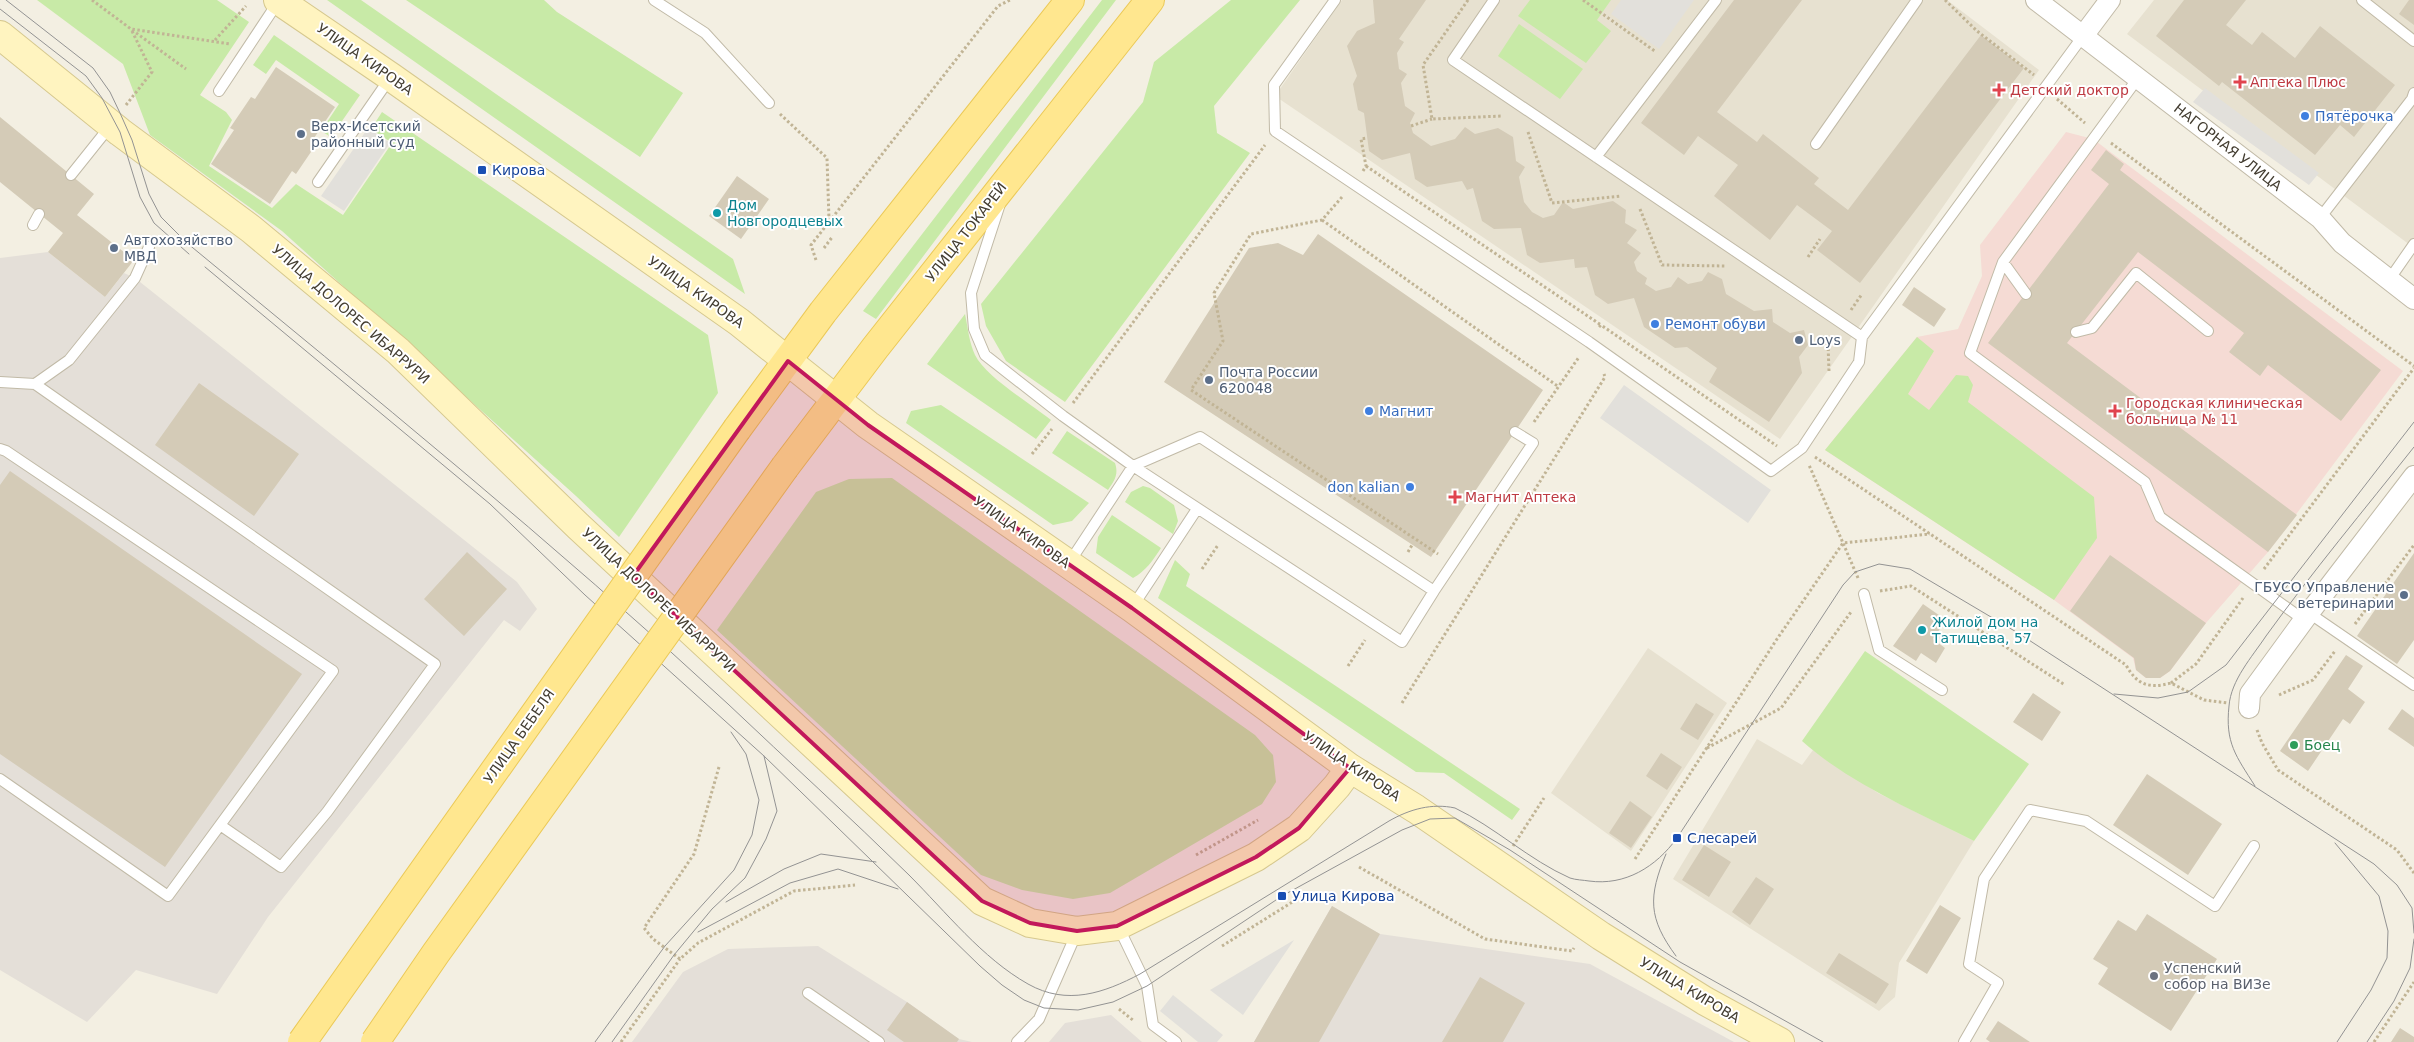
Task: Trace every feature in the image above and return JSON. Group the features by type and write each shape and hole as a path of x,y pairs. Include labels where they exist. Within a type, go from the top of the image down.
{"main road":[{"name":"УЛИЦА КИРОВА","path":"279,0 739,322 868,425 1132,608 1350,768 1601,936 1705,1001 1780,1042"},
{"path":"788,361 829,304 1070,0"},
{"name":"УЛИЦА ТОКАРЕЙ","path":"375,1042 436,953 785,467 836,399 1150,0"},
{"name":"УЛИЦА ДОЛОРЕС ИБАРРУРИ","path":"0,35 112,125 251,230 398,350 586,532 982,901 1030,923 1077,931 1118,926 1256,857 1299,828 1337,786 1350,768"},
{"name":"УЛИЦА БЕБЕЛЯ","path":"302,1042 737,429 788,361"}],"street":[{"name":"НАГОРНАЯ УЛИЦА","path":"2036,0 2320,218 2342,243 2414,299"},
{"path":"2083,36 2110,0"},
{"path":"2249,708 2250,694 2306,616 2414,476"}],"lane":[{"path":"220,91 279,0"},
{"path":"654,0 705,33 769,103"},
{"path":"1335,0 1274,85 1276,131 1590,342 1771,471 1802,448 1859,362 1862,337 2083,36"},
{"path":"1494,0 1453,60 1862,337"},
{"path":"1596,157 1716,0"},
{"path":"1816,144 1917,0"},
{"path":"2362,0 2414,41"},
{"path":"318,182 391,77"},
{"path":"2138,78 2003,262 1970,353 2145,482 2160,517 2253,584 2344,638 2414,685"},
{"path":"2320,218 2412,99 2414,93"},
{"path":"71,175 112,125"},
{"path":"1008,180 971,292 974,329 985,354 1063,416 1133,466 1402,642 1533,443 1515,432"},
{"path":"33,225 39,214"},
{"path":"2389,280 2414,244"},
{"path":"35,384 69,360 135,278 149,248"},
{"path":"2003,262 2026,294"},
{"path":"2076,332 2092,328 2136,273 2208,331"},
{"path":"0,382 35,384 435,664 327,812 281,867 220,825"},
{"path":"1068,564 1133,466 1200,437 1434,591"},
{"path":"0,450 6,450 333,671 168,896 0,779"},
{"path":"1132,608 1197,509"},
{"path":"1864,594 1879,650 1942,690"},
{"path":"1964,1042 1998,983 1969,964 1984,879 2030,810 2086,821 2215,906 2254,846"},
{"path":"1118,926 1147,986 1153,1025 1176,1042"},
{"path":"1017,1042 1038,1019 1077,931"},
{"path":"808,993 879,1042"}],"path":[{"path":"92,0 186,69"},
{"path":"816,260 811,245 998,6 1010,0"},
{"path":"1432,119 1422,65 1468,0"},
{"path":"1583,0 1669,61"},
{"path":"1802,448 2126,665 2132,675 2145,686 2157,686 2171,682 2196,664 2414,367 2097,133 2044,89 2038,78 1978,32 1945,0"},
{"path":"214,41 246,6"},
{"path":"130,29 234,44"},
{"path":"112,125 152,72 130,29"},
{"path":"769,103 827,158 830,220"},
{"path":"1411,126 1432,119 1512,115"},
{"path":"1525,124 1552,203 1625,195"},
{"path":"1032,454 1063,416 1276,131"},
{"path":"1366,166 1601,325"},
{"path":"1638,203 1662,266 1726,266 1733,271"},
{"path":"1441,556 1191,390 1223,340 1214,293 1251,234 1322,220 1559,387 1532,426"},
{"path":"824,248 833,236"},
{"path":"1808,257 1820,240"},
{"path":"1402,702 1606,377 1590,342"},
{"path":"1828,344 1829,371"},
{"path":"1802,448 1864,594"},
{"path":"1843,543 1931,534"},
{"path":"1635,859 1705,749 1843,543"},
{"path":"1202,568 1218,545"},
{"path":"2171,682 2204,700 2249,708 2313,680 2414,545"},
{"path":"1705,749 1781,708 1864,594 1911,586 2065,685"},
{"path":"1348,666 1360,648"},
{"path":"2249,708 2262,743 2278,770 2397,850 2414,874"},
{"path":"680,959 653,939 644,928 694,854 719,767"},
{"path":"1499,866 1544,798"},
{"path":"1190,858 1258,820"},
{"path":"1359,867 1485,940 1572,951"},
{"path":"621,1042 680,959 698,943 794,891 855,885"},
{"path":"1222,946 1294,901"},
{"path":"2374,1042 2414,982"}],"highlighted area":[{"path":"788,361 868,425 1132,608 1350,768 1299,828 1256,857 1117,926 1077,931 1030,923 982,901 633,576"}],"shaded area":[{"path":"1342,0 1947,0 2039,70 1780,439 1275,96"},
{"path":"1621,0 1694,0 1659,49 1611,14"},
{"path":"2154,0 2414,0 2414,248 2127,34"},
{"path":"2205,88 2319,173 2309,185 2193,102"},
{"path":"368,128 390,143 344,211 321,196"},
{"name":"Городская клиническая больница № 11","path":"2066,132 2093,139 2403,371 2268,552 2206,623 2170,671 2160,678 2146,678 2136,670 2133,658 2054,600 1825,450 1917,337 1958,329 1982,276 1980,245"},
{"path":"48,252 105,297 124,273 135,278 517,582 537,609 520,631 504,620 268,917 217,994 136,970 87,1022 0,970 0,258"},
{"path":"1624,385 1771,490 1748,523 1600,418"},
{"path":"1648,648 1727,703 1631,851 1551,793"},
{"path":"1757,739 1802,765 1813,750 1878,793 1974,841 1899,963 1895,997 1879,1011 1673,879"},
{"path":"1332,906 1380,934 1590,964 1734,1042 1254,1042"},
{"path":"1294,940 1243,1015 1210,990"},
{"path":"818,946 907,1002 959,1039 972,1042 632,1042 683,972 728,949"},
{"path":"1173,995 1223,1035 1217,1042 1198,1042 1160,1011"},
{"path":"1111,1015 1142,1042 1049,1042 1065,1023"}],"green space":[{"path":"37,0 217,0 249,22 200,95 226,112 232,120 209,166 272,208 296,184 343,215 392,143 371,129 382,112 708,335 718,393 619,537 282,231 150,135 123,64"},
{"path":"327,0 361,0 733,259 745,294"},
{"path":"406,0 544,0 557,12 683,93 640,157"},
{"path":"1102,0 1116,0 876,319 863,311"},
{"path":"1231,0 1300,0 1214,106 1217,133 1250,153 1065,402 1006,361 986,326 981,304 1143,102 1154,62"},
{"path":"1530,0 1611,0 1597,20 1611,31 1586,63 1518,16"},
{"path":"1519,24 1583,69 1560,99 1498,56"},
{"path":"274,35 360,95 331,137 321,131 339,104 276,60 266,74 253,65"},
{"path":"965,314 971,345 981,363 1010,390 1051,420 1036,439 927,364"},
{"path":"1917,337 1934,351 1908,394 1929,410 1956,375 1968,376 1973,385 1968,402 2094,497 2097,538 2054,600 1825,450"},
{"path":"941,405 1089,503 1072,521 1053,525 906,423 911,411"},
{"path":"1067,431 1115,463 1116,474 1108,490 1052,453"},
{"path":"892,478 1255,735 1273,755 1276,782 1262,804 1110,893 1073,899 1022,890 981,875 717,630 816,492 849,479"},
{"path":"1143,486 1150,488 1174,505 1178,521 1173,534 1125,502 1131,492"},
{"path":"1112,515 1161,548 1145,569 1133,578 1096,553 1098,537"},
{"path":"1175,560 1190,574 1186,586 1520,809 1512,820 1444,773 1416,772 1158,598"},
{"path":"1865,651 2029,764 1974,841 1862,784 1841,771 1802,741"}],"building":[{"path":"1373,0 1426,0 1399,39 1404,42 1397,53 1399,69 1407,74 1401,83 1405,106 1415,113 1410,123 1413,133 1431,146 1455,139 1465,127 1475,134 1498,128 1513,137 1516,161 1525,167 1519,177 1524,202 1532,212 1543,218 1554,215 1563,202 1573,209 1613,201 1626,210 1625,223 1637,230 1627,243 1641,253 1634,262 1637,271 1647,278 1645,284 1656,291 1671,287 1678,277 1688,284 1702,281 1708,272 1722,279 1726,294 1754,311 1772,309 1773,322 1790,333 1804,330 1808,345 1799,357 1802,373 1769,422 1709,382 1717,368 1687,347 1675,348 1644,327 1634,298 1608,304 1595,295 1587,267 1575,268 1574,259 1540,263 1527,255 1521,228 1494,229 1482,221 1473,188 1467,190 1462,181 1427,187 1415,179 1410,153 1382,160 1369,151 1364,113 1358,110 1353,84 1357,76 1347,46 1357,31 1375,23"},
{"path":"1734,0 1802,0 1717,112 1757,142 1763,134 1819,178 1814,184 1848,210 1981,35 2024,68 1860,283 1817,250 1832,231 1797,205 1770,240 1714,196 1738,165 1698,136 1684,155 1641,123"},
{"path":"2184,0 2246,0 2226,25 2252,45 2262,32 2295,58 2320,26 2395,85 2354,137 2340,125 2315,155 2222,82 2219,86 2156,36"},
{"path":"2409,0 2414,0 2414,25 2399,14"},
{"path":"276,67 335,107 312,141 315,146 296,174 292,171 270,204 211,164 234,130 230,128 251,97 255,99"},
{"path":"0,117 94,194 77,215 134,260 105,297 48,252 63,233 0,182"},
{"path":"2106,150 2124,164 2120,170 2381,370 2341,421 2268,365 2260,376 2229,352 2244,333 2138,252 2067,343 2297,515 2268,552 1988,343 2109,184 2091,170"},
{"path":"737,176 769,199 741,239 709,216"},
{"name":"Магнит","path":"1318,234 1543,390 1431,557 1164,382 1249,248 1278,243 1303,255"},
{"path":"1914,287 1946,309 1934,327 1902,305"},
{"path":"199,383 299,454 254,516 155,445"},
{"path":"10,471 302,674 165,867 0,754 0,485"},
{"path":"467,552 507,589 464,636 424,599"},
{"path":"2414,553 2414,640 2397,664 2357,636"},
{"path":"2110,555 2206,623 2170,671 2160,678 2146,678 2136,670 2134,658 2070,611"},
{"name":"Жилой дом на Татищева, 57","path":"1923,604 1946,620 1933,639 1945,648 1936,663 1921,653 1916,661 1893,646"},
{"path":"2346,655 2363,666 2348,689 2365,702 2350,724 2343,719 2308,771 2280,751"},
{"path":"2033,693 2061,712 2042,741 2013,722"},
{"path":"1696,703 1714,714 1698,740 1680,729"},
{"path":"2402,709 2414,718 2414,747 2388,729"},
{"path":"1661,753 1682,767 1667,790 1646,776"},
{"path":"2147,774 2222,824 2188,875 2113,825"},
{"path":"1630,801 1652,817 1631,848 1609,833"},
{"path":"1704,845 1731,862 1709,897 1682,880"},
{"path":"1756,877 1774,889 1750,925 1732,912"},
{"path":"1940,905 1961,918 1927,974 1906,961"},
{"path":"1332,906 1380,934 1319,1042 1254,1042"},
{"name":"Успенский собор на ВИЗе","path":"2147,914 2217,959 2171,1031 2098,984 2108,968 2093,959 2118,920 2136,931"},
{"path":"1839,953 1889,984 1876,1004 1826,973"},
{"path":"1480,977 1525,1003 1503,1042 1442,1042"},
{"path":"907,1002 959,1039 957,1042 904,1042 887,1030"},
{"path":"1998,1021 2030,1042 1990,1042 1986,1039"},
{"path":"2400,1028 2414,1037 2414,1042 2391,1042"}],"tram line":[{"path":"6,0 93,68 110,92 120,113 132,140 149,194 161,217 187,243 461,470 596,585 842,810 980,948 1011,973 1043,991 1071,996 1099,991 1126,981 1389,821 1421,808 1438,806 1455,808 1484,824 1540,862 1570,878 1602,882 1627,877 1639,872 1659,858 1677,838 1843,585 1855,572 1879,564 1910,569 2018,633 2374,864 2397,885 2412,908 2414,933"},
{"path":"0,9 86,76 102,98 120,132 140,197 154,223 189,254"},
{"path":"205,267 490,504 585,595 764,756 980,966 1002,985 1024,1000 1044,1008 1078,1010 1113,1002 1147,986 1282,896 1402,830 1430,819 1455,818 1510,850 1680,962 1823,1042"},
{"path":"2114,694 2158,698 2188,692 2226,665 2414,422"},
{"path":"2255,786 2237,757 2230,740 2229,706 2238,678 2266,636 2302,588 2414,447"},
{"path":"595,1042 665,946 734,870 752,835 759,800 746,754 731,732"},
{"path":"612,1042 674,955 712,909 745,878 766,839 777,811 764,756"},
{"path":"2335,843 2379,896 2388,931 2387,958 2371,990 2337,1042"},
{"path":"726,902 784,869 821,854 876,862"},
{"path":"1666,854 1656,883 1654,907 1660,930 1676,956"},
{"path":"698,932 790,883 838,869 898,889"},
{"path":"2367,1042 2394,1001 2410,968 2414,939"}],"place":[{"name":"Аптека Плюс","path":"2240,82"},
{"name":"Детский доктор","path":"1999,90"},
{"name":"Пятёрочка","path":"2305,116"},
{"name":"Верх-Исетский районный суд","path":"301,134"},
{"name":"Кирова","path":"482,170"},
{"name":"Дом Новгородцевых","path":"717,213"},
{"name":"Автохозяйство МВД","path":"114,248"},
{"name":"Ремонт обуви","path":"1655,324"},
{"name":"Loys","path":"1799,340"},
{"name":"Почта России 620048","path":"1209,380"},
{"name":"Магнит","path":"1369,411"},
{"name":"Городская клиническая больница № 11","path":"2115,411"},
{"name":"don kalian","path":"1410,487"},
{"name":"Магнит Аптека","path":"1455,497"},
{"name":"ГБУСО Управление ветеринарии","path":"2404,595"},
{"name":"Жилой дом на Татищева, 57","path":"1922,630"},
{"name":"Боец","path":"2294,745"},
{"name":"Слесарей","path":"1677,838"},
{"name":"Улица Кирова","path":"1282,896"},
{"name":"Успенский собор на ВИЗе","path":"2154,976"}]}
